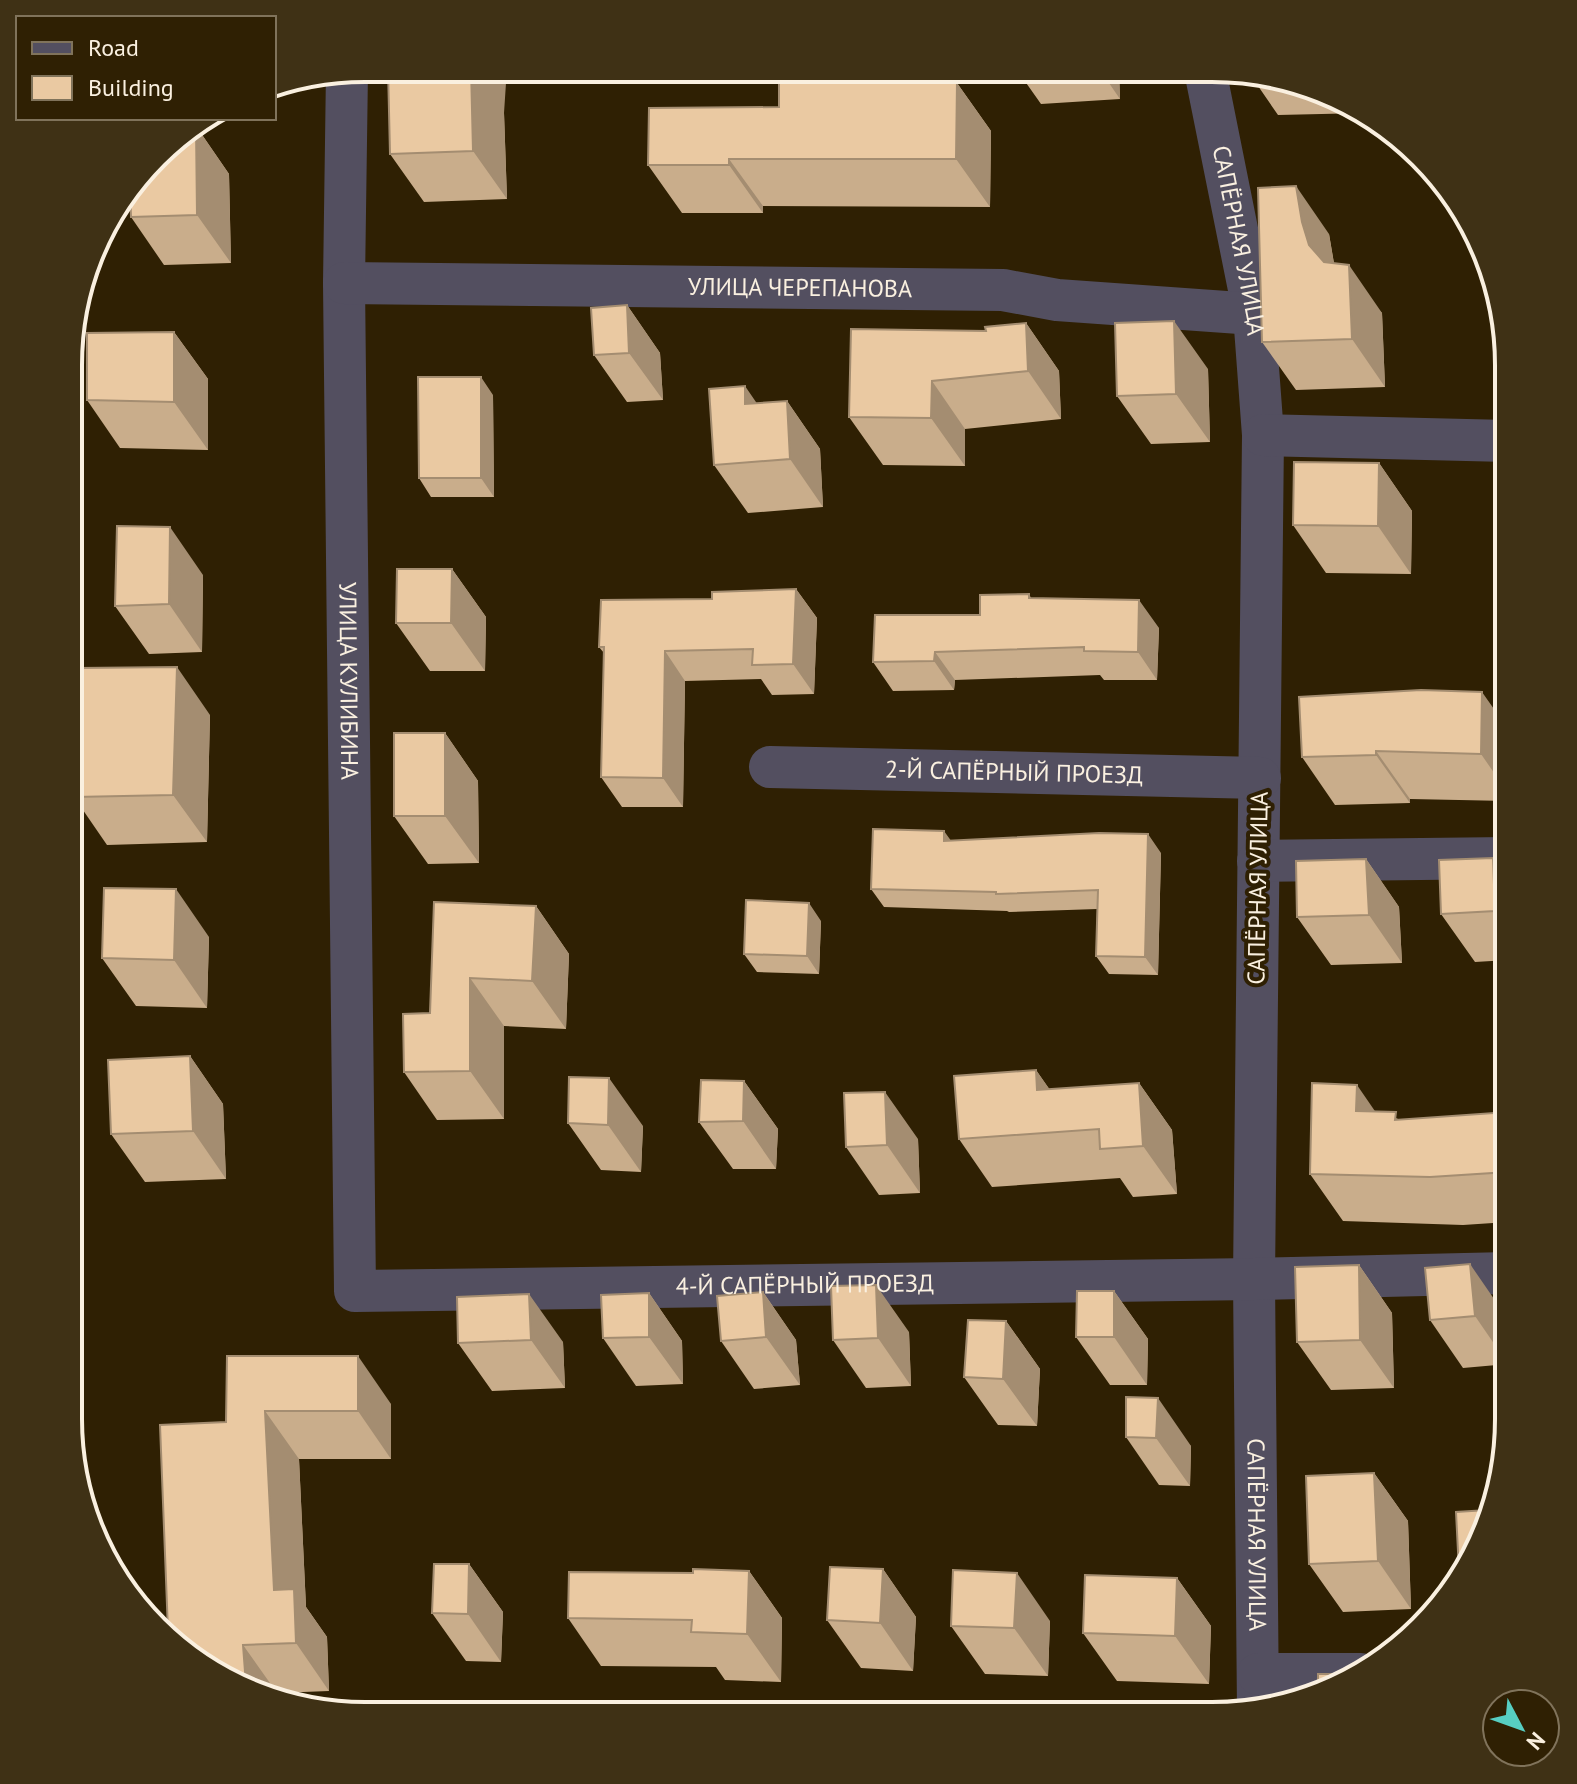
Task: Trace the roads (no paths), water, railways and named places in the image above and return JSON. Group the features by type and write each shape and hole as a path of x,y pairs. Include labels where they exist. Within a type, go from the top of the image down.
{"street":[{"name":"САПЁРНАЯ УЛИЦА","path":"1207,82 1254,314 1263,435 1254,1279 1258,1692"},
{"name":"УЛИЦА КУЛИБИНА","path":"347,83 344,283 355,1291"},
{"name":"УЛИЦА ЧЕРЕПАНОВА","path":"344,283 1003,290 1057,300 1254,314"},
{"path":"1263,435 1494,441"},
{"name":"2-Й САПЁРНЫЙ ПРОЕЗД","path":"770,767 1260,778"},
{"path":"1258,861 1494,858"},
{"name":"4-Й САПЁРНЫЙ ПРОЕЗД","path":"355,1291 1495,1273"},
{"path":"1258,1692 1316,1682"}]}
